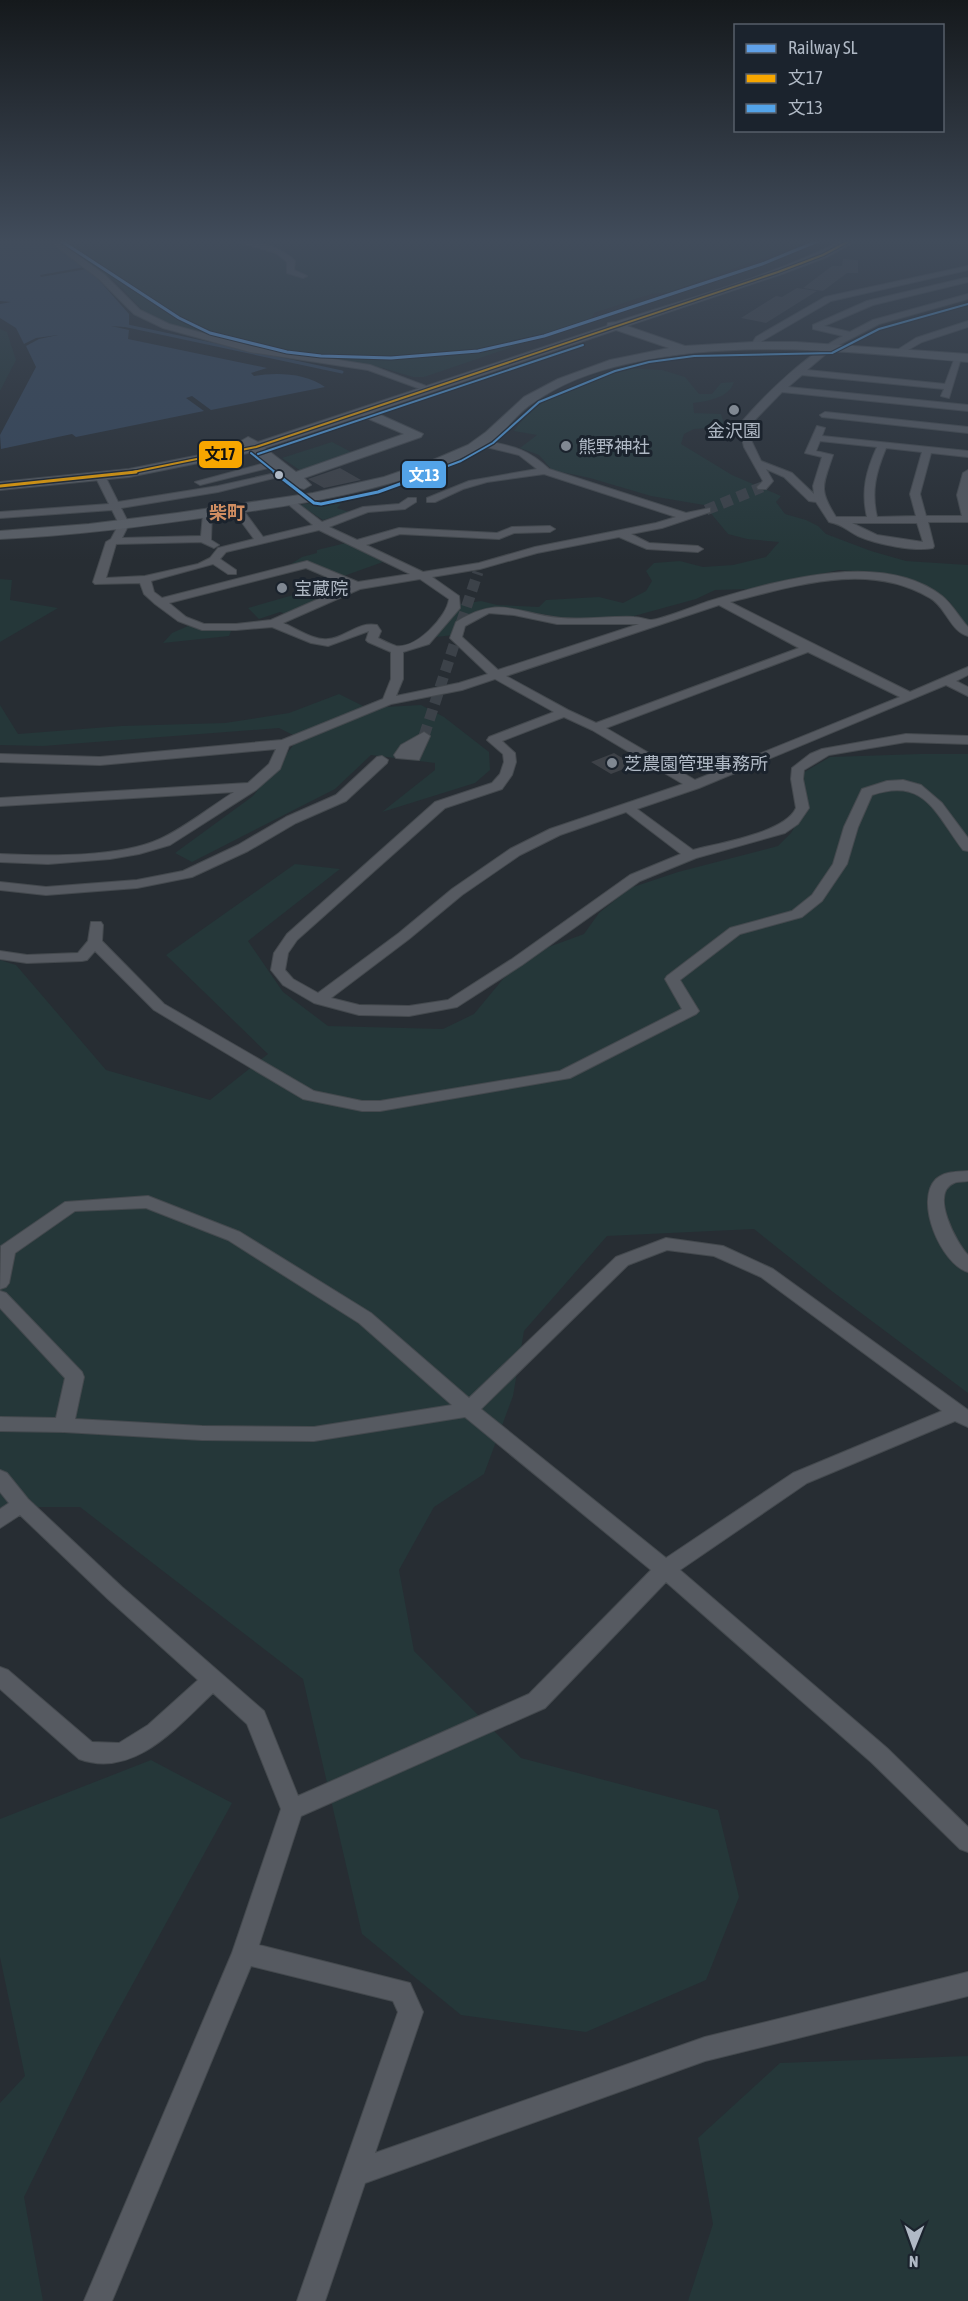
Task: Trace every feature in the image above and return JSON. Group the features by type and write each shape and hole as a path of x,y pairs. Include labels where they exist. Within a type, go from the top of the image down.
{"street":[{"path":"241,346 370,368 423,387"},
{"path":"0,486 101,478 180,465 544,346"},
{"path":"674,346 684,350"},
{"path":"0,535 124,524 292,502 401,477 478,444 524,404 543,392 613,364 648,355 735,346"},
{"path":"762,487 768,482 744,432 744,425 780,388 830,346"},
{"path":"834,346 964,358 949,387 943,405"},
{"path":"898,352 910,346"},
{"path":"800,372 949,387"},
{"path":"0,477 118,466 251,443 361,411 423,387"},
{"path":"780,388 968,408"},
{"path":"835,394 810,453 828,455 818,486 819,499 833,520 968,518 962,495 968,473"},
{"path":"0,515 26,509 188,495 291,475 416,434 361,411"},
{"path":"825,415 968,430"},
{"path":"816,438 968,454"},
{"path":"251,443 320,497"},
{"path":"478,444 515,449 529,455 545,471"},
{"path":"873,520 867,497 872,470 883,445"},
{"path":"843,521 866,534 896,543 930,546 920,520 915,494 927,450"},
{"path":"113,501 276,463"},
{"path":"760,464 788,475 813,499 819,499"},
{"path":"431,500 461,484 545,471 687,517"},
{"path":"101,478 124,524"},
{"path":"207,539 111,542 99,582 145,579 202,566 214,560 222,550 320,525 360,511 401,507 412,500"},
{"path":"292,502 320,525 423,576 455,598 454,608 425,642"},
{"path":"0,506 26,509"},
{"path":"237,509 261,541"},
{"path":"145,579 147,589 159,602 182,619 202,627 236,627 273,623 357,586 479,569 535,550 658,526 706,510"},
{"path":"208,514 207,542 222,550"},
{"path":"115,542 124,524"},
{"path":"357,544 399,531 499,536 512,530 550,529"},
{"path":"620,533 647,546 698,549"},
{"path":"214,560 232,572"},
{"path":"159,602 307,564 357,586"},
{"path":"0,758 100,761 284,744 388,701 462,686 720,601 839,574 877,577 916,585 938,597 958,626 968,633"},
{"path":"720,601 809,648 910,697"},
{"path":"456,638 460,624 476,614 491,610 508,610 527,616 560,621 657,622"},
{"path":"273,623 325,643 344,639 373,627 375,631 372,640 397,650 425,642 456,638"},
{"path":"456,638 496,675 564,713 596,727 693,785"},
{"path":"596,727 809,648"},
{"path":"388,701 397,679 397,650"},
{"path":"319,1000 404,936 457,892 515,852 555,832 693,785 910,697 968,671"},
{"path":"946,680 968,692"},
{"path":"564,713 493,740 509,753 510,762 506,774 497,786 440,805 292,937 281,953 278,970 288,982 319,1000 359,1010 409,1011 452,1004 517,962 635,878 691,855 780,830 794,822 802,814 804,804 796,775 798,768 814,757 826,752 906,738 968,740"},
{"path":"0,858 77,858 110,855 153,846 185,831 251,787 275,766 284,744"},
{"path":"0,886 46,891 137,884 187,874 243,848 291,820 341,798 382,760"},
{"path":"95,942 159,1007 309,1095 362,1106 380,1106 564,1075 692,1011 672,979 735,931 797,914 817,898 840,864 867,792 884,784 906,784 926,792 939,806 968,847"},
{"path":"0,802 251,787"},
{"path":"627,807 691,855"},
{"path":"0,955 27,959 82,957 95,942 96,925"},
{"path":"968,1176 949,1178 939,1187 935,1198 941,1229 951,1247 968,1266"},
{"path":"0,1283 8,1250 71,1206 148,1202 234,1236 365,1318 469,1409 665,1569 879,1755 968,1842"},
{"path":"0,1424 64,1425 202,1434 314,1434 469,1409 622,1261 666,1244 717,1250 767,1273 962,1416"},
{"path":"0,1297 75,1377 64,1425"},
{"path":"292,1809 537,1701 665,1569 800,1478 962,1416"},
{"path":"0,1478 21,1504 115,1593 256,1718 292,1809 244,1953 98,2301"},
{"path":"0,1521 21,1504"},
{"path":"0,1676 87,1752 122,1754 156,1731 213,1680"},
{"path":"244,1953 401,1991 411,2012 311,2301"},
{"path":"355,2173 705,2049 968,1984"}],"shaded area":[{"path":"0,346 12,346 16,360 0,391"},
{"path":"248,346 514,346 424,377 413,377 383,368"},
{"path":"626,368 662,370 685,377 699,394 712,394 721,383 734,382 728,392 723,395 693,403 694,413 721,414 725,427 694,429 684,434 681,444 732,475 781,496 776,502 785,514 806,520 818,526 826,534 906,561 968,565 968,629 949,601 928,587 890,574 839,570 750,589 715,590 696,599 634,616 571,619 506,608 484,609 462,617 454,635 436,637 456,605 481,601 497,605 539,607 546,600 599,597 623,603 646,591 652,581 646,571 654,563 680,561 703,567 733,565 766,557 779,542 747,539 728,534 704,505 651,496 590,478 552,470 539,455 520,448 537,435 514,431 536,408 564,390 595,377"},
{"path":"332,442 355,454 301,471 282,458"},
{"path":"330,499 341,504 337,508 349,512 323,520 300,505"},
{"path":"346,543 383,562 341,577 308,563 291,564 302,557 317,553 317,550"},
{"path":"0,579 12,580 10,600 58,608 0,642"},
{"path":"307,591 318,598 286,614 280,612 259,619 248,608"},
{"path":"188,626 232,629 229,636 163,643 172,633"},
{"path":"339,694 367,708 421,705 444,717 489,752 490,770 475,783 382,812 435,770 435,763 371,755 335,789 192,862 175,853 253,796 299,738 279,728 43,746 0,745 0,705 18,734 121,726 225,723 289,713"},
{"path":"968,754 968,1393 833,1292 754,1229 607,1236 524,1331 513,1396 484,1474 434,1507 399,1570 414,1651 521,1758 718,1810 739,1897 706,1980 586,2032 461,2015 362,1934 303,1679 80,1507 0,1507 0,960 16,965 106,1070 210,1100 268,1054 166,955 295,864 340,869 248,941 283,992 328,1026 443,1029 474,1014 503,979 535,952 584,934 599,913 630,888 678,872 778,846 791,833 803,813 801,774 830,757"},
{"path":"151,1760 232,1803 97,2049 24,2197 43,2301 0,2301 0,2103 25,2076 0,1957 0,1819"},
{"path":"968,2056 968,2301 688,2301 713,2224 698,2138 780,2063"}],"water":[{"path":"26,346 163,346 267,368 251,373 254,376 272,374 300,376 325,387 211,410 192,396 186,398 204,411 76,437 72,434 1,449 0,435 36,367"}],"building":[{"path":"340,468 361,480 324,488 308,479"},
{"name":"芝農園管理事務所","path":"614,753 634,765 611,774 591,762"}],"waterway":[{"path":"223,346 342,372"}],"tunnel":[{"path":"706,510 762,487"},
{"path":"424,736 478,572"}],"rail line":[{"name":"SL","path":"264,346 321,356 391,358 478,351 498,346"}],"transit line":[{"name":"文17","path":"0,486 129,473 256,447 556,346"},
{"name":"文13","path":"258,454 579,346"},
{"name":"文13","path":"251,453 314,503 321,504 378,492 461,461 493,443 539,402 615,371 649,362 694,356 832,353 845,346"}],"place":[{"name":"金沢園","path":"734,410"},
{"name":"熊野神社","path":"566,446"},
{"name":"宝蔵院","path":"282,588"},
{"name":"芝農園管理事務所","path":"612,763"}],"district":[{"name":"柴町","path":"227,512"}]}
